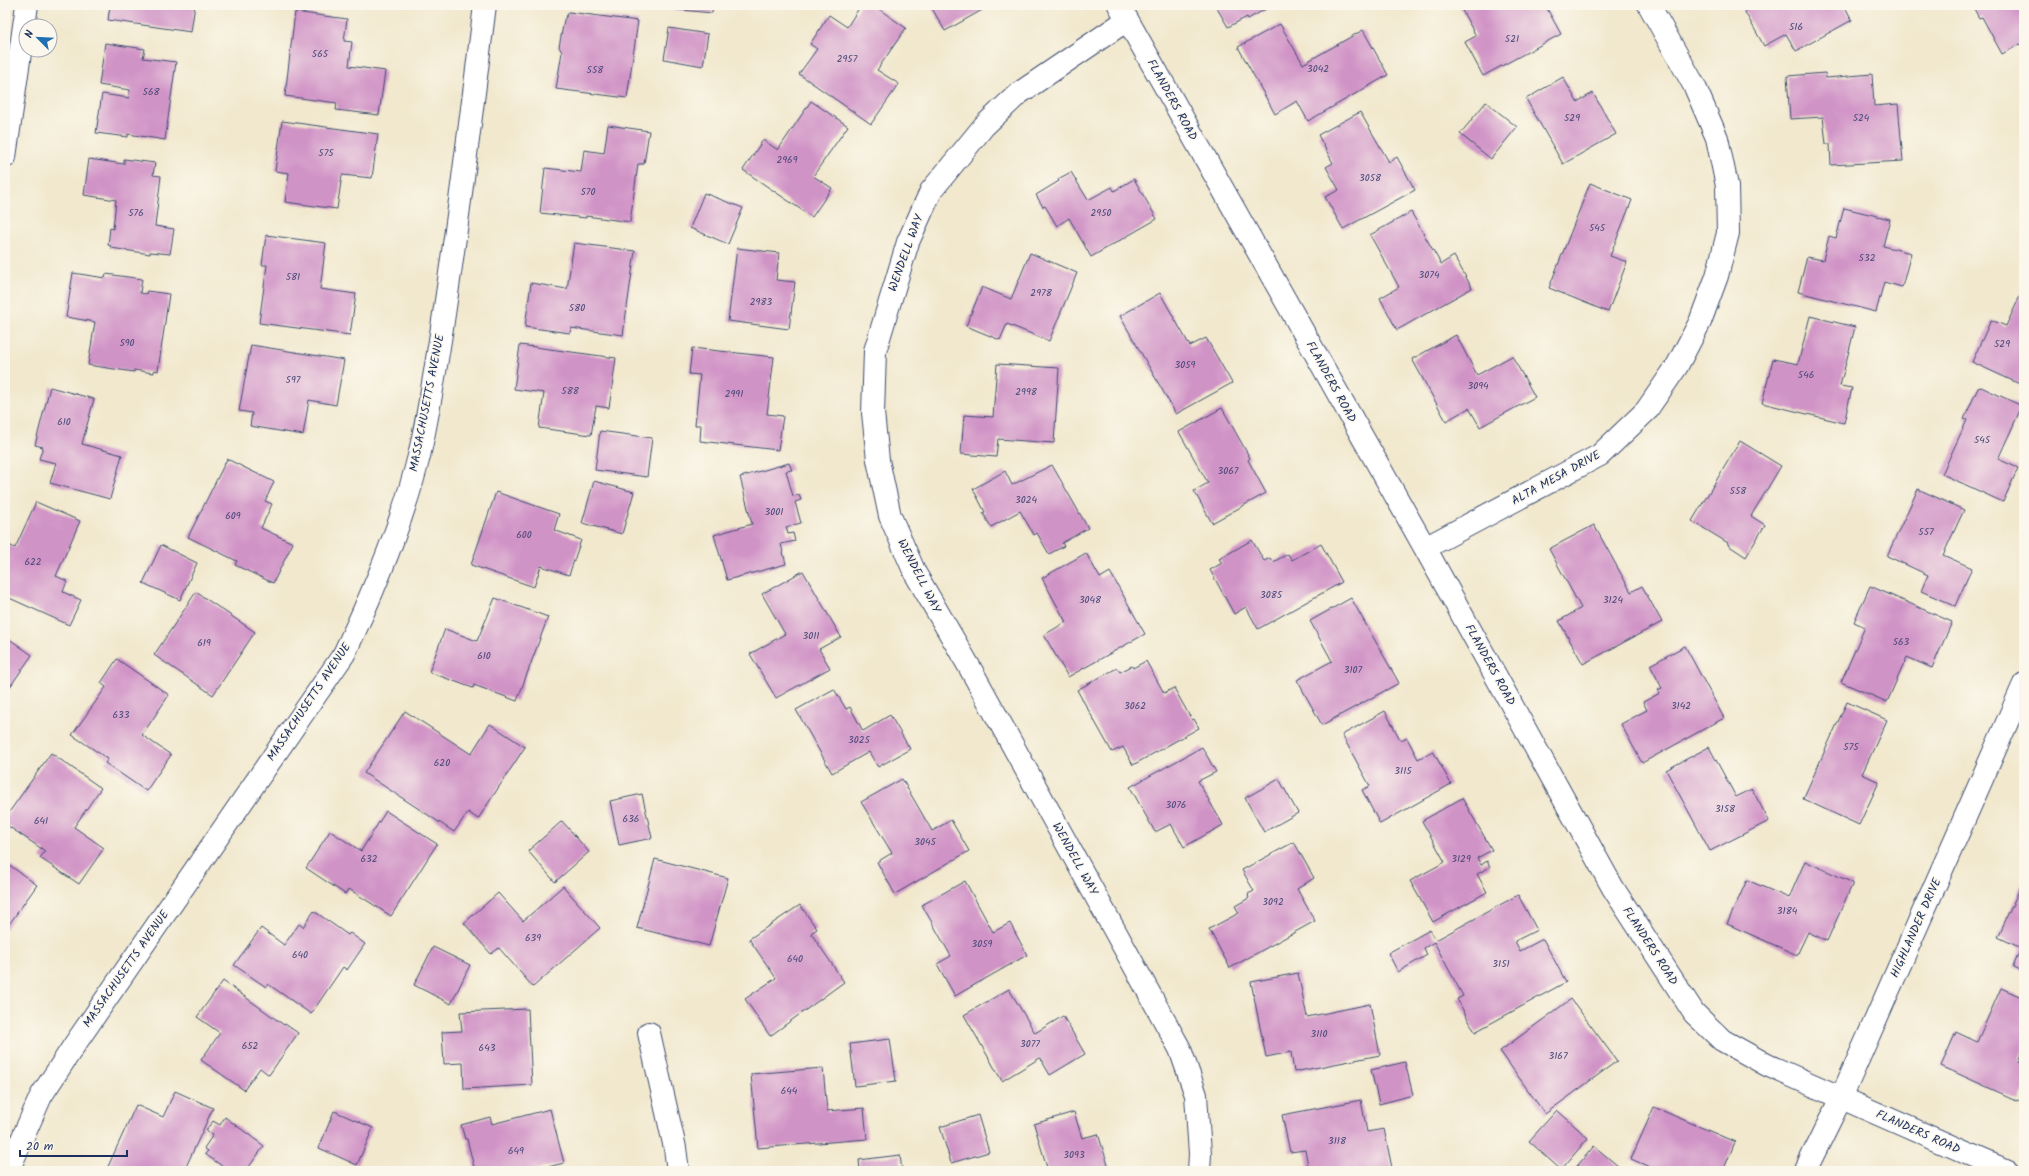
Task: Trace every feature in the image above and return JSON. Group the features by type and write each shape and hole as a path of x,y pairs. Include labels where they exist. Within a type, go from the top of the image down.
{"street":[{"path":"5,157 27,5"},
{"name":"MASSACHUSETTS AVENUE","path":"8,1171 41,1096 66,1057 344,654 361,618 394,538 419,456 440,344 458,223 485,5"},
{"name":"ALTA MESA DRIVE","path":"1425,548 1600,456 1646,411 1677,366 1700,322 1717,276 1728,233 1727,186 1716,138 1695,87 1649,5"},
{"name":"FLANDERS ROAD","path":"1123,12 1425,548 1613,888 1694,1014 1722,1040 1767,1066 2007,1171"},
{"name":"WENDELL WAY","path":"1123,12 1018,94 984,126 930,191 908,242 875,351 873,413 878,460 890,516 915,573 970,668 1180,1049 1196,1095 1200,1154 1199,1171"},
{"name":"HIGHLANDER DRIVE","path":"1805,1171 1841,1098 2024,684"},
{"path":"649,1033 676,1148 678,1171"}],"building":[{"path":"110,5 195,5 191,32 108,20"},
{"path":"671,5 713,5 712,13 671,9"},
{"path":"861,5 873,5 906,28 877,70 899,84 871,124 799,74 817,49 810,44 829,15 847,27"},
{"path":"930,5 991,5 945,31"},
{"path":"1215,5 1273,5 1248,19 1247,17 1228,27"},
{"path":"1459,5 1545,5 1561,34 1483,76 1465,42 1476,36"},
{"path":"1741,5 1844,5 1852,20 1796,51 1786,34 1764,46"},
{"path":"1972,5 2024,5 2024,42 2002,54 1982,17 1979,18"},
{"path":"295,12 347,19 344,41 352,42 349,66 385,71 379,115 336,110 337,103 285,96"},
{"path":"569,12 638,21 627,98 556,89 562,52 559,47 564,20"},
{"path":"1280,24 1303,64 1363,30 1388,75 1308,121 1297,101 1275,114 1238,47"},
{"path":"669,28 708,34 703,66 664,59"},
{"path":"105,43 145,49 143,58 176,62 165,140 128,134 128,137 96,133 102,94 129,98 130,90 99,85"},
{"path":"1825,73 1826,78 1872,74 1874,106 1898,104 1903,161 1831,165 1830,144 1826,144 1823,117 1790,119 1787,76"},
{"path":"1563,77 1577,102 1593,93 1616,134 1563,164 1526,99"},
{"path":"811,101 848,126 813,176 832,188 812,217 743,170 763,140 778,150"},
{"path":"1486,102 1517,127 1491,159 1460,134"},
{"path":"1360,112 1389,162 1397,157 1415,190 1343,229 1325,197 1339,190 1326,167 1333,163 1318,135"},
{"path":"282,121 378,134 372,178 342,175 337,209 285,202 289,173 275,171"},
{"path":"608,125 649,131 644,164 638,164 630,222 586,216 586,218 540,213 545,168 581,172 584,150 604,153"},
{"path":"89,159 124,164 124,159 155,163 153,175 161,176 155,226 174,229 170,254 150,252 150,254 111,248 111,246 108,245 110,228 113,229 116,200 84,195"},
{"path":"1071,172 1088,200 1112,187 1114,191 1134,179 1157,219 1091,257 1069,218 1057,226 1045,206 1043,207 1036,195 1059,181 1058,179"},
{"path":"1590,183 1632,200 1610,256 1627,262 1608,312 1549,288"},
{"path":"704,193 743,208 728,244 690,228"},
{"path":"1844,208 1890,219 1883,246 1911,253 1902,287 1884,282 1876,312 1798,292 1807,257 1823,260 1829,236 1836,238"},
{"path":"1411,212 1441,264 1454,256 1472,288 1397,330 1380,298 1399,287 1370,235"},
{"path":"266,235 326,243 320,289 356,294 350,335 259,323 267,265 262,265"},
{"path":"574,243 635,251 623,335 571,328 570,333 525,327 531,283 567,289"},
{"path":"737,248 779,253 776,280 795,282 789,329 728,321"},
{"path":"1030,253 1077,273 1049,341 1007,324 1000,340 966,326 982,287 1011,299"},
{"path":"73,273 105,278 106,274 142,279 140,293 146,294 147,291 169,294 158,371 154,370 154,373 134,370 134,372 88,365 95,322 66,317"},
{"path":"1160,293 1190,346 1206,338 1232,383 1176,414 1120,316"},
{"path":"2020,296 2024,296 2024,386 1972,362 1991,320 2006,326"},
{"path":"1810,316 1855,327 1840,386 1852,388 1844,423 1762,403 1773,359 1798,364"},
{"path":"1456,335 1477,375 1512,356 1535,397 1480,427 1469,408 1446,421 1412,359"},
{"path":"251,345 344,360 336,405 309,400 303,435 250,426 252,413 239,411"},
{"path":"520,345 616,358 609,408 596,406 591,435 539,428 544,393 514,389"},
{"path":"692,348 774,357 767,414 783,416 778,450 700,441 701,425 695,425 700,375 689,374"},
{"path":"997,364 1059,368 1054,443 998,439 996,457 961,454 964,415 993,417"},
{"path":"50,387 94,399 82,444 122,455 110,499 50,483 56,463 39,459 43,447 35,445"},
{"path":"1981,387 2022,406 1998,459 2018,468 2003,502 1942,474 1967,420 1964,419 1978,388"},
{"path":"1222,408 1250,458 1248,460 1266,493 1212,523 1194,491 1208,483 1179,432"},
{"path":"600,431 652,438 647,477 595,470"},
{"path":"1740,441 1781,466 1751,516 1765,525 1746,557 1728,545 1728,543 1692,521"},
{"path":"227,459 274,482 265,501 272,504 261,528 293,543 273,583 235,565 237,561 188,537"},
{"path":"789,463 792,470 786,471 793,496 799,495 801,500 795,502 801,523 786,527 788,534 793,533 795,541 781,544 786,564 727,580 714,535 752,524 740,477"},
{"path":"1052,465 1088,528 1062,543 1064,546 1049,554 1037,533 1034,535 1020,511 991,527 983,513 985,512 973,489 1005,471 1012,485"},
{"path":"594,481 634,492 622,534 582,523"},
{"path":"1918,489 1964,510 1943,555 1972,568 1955,606 1921,591 1928,575 1887,556"},
{"path":"496,492 559,514 554,530 581,540 569,575 541,566 534,587 471,565"},
{"path":"36,502 80,521 56,576 67,581 63,592 81,600 69,625 5,596 5,543 15,548"},
{"path":"1594,525 1631,592 1642,586 1662,622 1583,664 1559,621 1581,608 1549,549"},
{"path":"1252,540 1264,561 1270,558 1273,562 1288,554 1292,560 1321,544 1342,582 1258,629 1246,607 1234,614 1210,570 1222,563 1219,559"},
{"path":"161,545 197,563 180,600 143,583"},
{"path":"1086,553 1100,578 1110,572 1145,634 1068,677 1044,635 1066,622 1042,578"},
{"path":"803,571 841,637 819,649 830,668 776,698 750,654 785,634 762,594"},
{"path":"1870,586 1952,622 1932,668 1907,657 1887,702 1841,682 1865,627 1854,622"},
{"path":"196,592 255,632 213,695 154,655"},
{"path":"495,598 548,617 517,701 474,685 473,688 429,672 445,629 477,641"},
{"path":"1351,598 1399,683 1322,725 1297,680 1332,661 1310,621"},
{"path":"5,636 32,655 5,694"},
{"path":"1685,646 1724,718 1642,763 1621,724 1647,710 1643,702 1660,693 1658,690 1662,688 1650,665"},
{"path":"117,659 169,695 142,735 171,755 146,791 105,763 108,759 72,735 106,687 101,683"},
{"path":"1146,661 1164,693 1174,688 1192,720 1194,719 1199,728 1133,765 1123,747 1112,752 1077,690 1117,668 1120,672 1132,666 1133,668"},
{"path":"834,689 846,709 850,707 863,731 890,715 910,749 878,767 869,752 832,773 796,710"},
{"path":"1847,702 1887,720 1862,774 1879,782 1859,825 1803,799"},
{"path":"405,711 471,754 490,724 525,747 478,819 468,812 454,832 364,773"},
{"path":"1385,711 1401,741 1407,738 1418,759 1433,751 1451,784 1380,824 1362,790 1370,786 1342,735"},
{"path":"1202,747 1216,772 1198,781 1223,825 1184,847 1171,824 1155,832 1130,787"},
{"path":"1709,747 1736,797 1752,789 1769,821 1710,851 1666,770"},
{"path":"51,753 101,788 74,827 104,848 79,884 40,858 45,851 5,824 5,818"},
{"path":"902,779 932,831 951,820 969,851 895,894 877,862 892,853 861,802"},
{"path":"1279,779 1298,813 1264,832 1245,798"},
{"path":"642,794 652,838 619,845 610,801"},
{"path":"1462,798 1492,850 1477,858 1481,865 1487,861 1490,867 1477,874 1487,892 1433,922 1410,881 1445,862 1422,821"},
{"path":"386,811 437,844 391,916 349,889 345,894 306,868 330,831 361,851"},
{"path":"562,821 589,852 555,882 528,851"},
{"path":"1294,842 1314,878 1297,889 1315,921 1230,968 1209,929 1239,913 1235,906 1249,898 1248,894 1254,891 1242,870"},
{"path":"655,859 728,878 709,946 637,928"},
{"path":"1805,861 1853,883 1827,941 1808,932 1797,955 1727,924 1747,880 1789,898"},
{"path":"5,862 37,885 5,930"},
{"path":"2024,879 2024,972 2013,967 2021,948 1998,937"},
{"path":"965,881 993,932 1010,923 1027,955 955,996 937,964 951,956 922,905"},
{"path":"563,886 600,928 533,987 499,948 491,954 464,923 498,893 523,921"},
{"path":"1518,895 1537,930 1515,941 1520,951 1543,939 1566,982 1475,1032 1457,999 1463,996 1434,942 1424,948 1427,955 1398,972 1388,953 1430,930 1436,940"},
{"path":"800,905 817,929 811,933 844,982 770,1036 745,999 776,978 749,939"},
{"path":"314,911 348,935 350,933 365,944 347,970 343,967 311,1014 268,984 266,987 234,965 261,928 284,945 299,924 303,927"},
{"path":"433,947 470,965 451,1004 414,985"},
{"path":"1298,973 1307,1017 1370,1004 1380,1055 1294,1072 1291,1052 1266,1057 1251,982"},
{"path":"223,981 284,1025 285,1024 298,1033 269,1075 260,1068 244,1090 201,1060 220,1033 197,1017"},
{"path":"2001,988 2024,998 2024,1048 2018,1061 2024,1064 2024,1088 2018,1101 1941,1066 1956,1032 1977,1042"},
{"path":"1009,989 1035,1033 1063,1016 1085,1054 1050,1075 1040,1058 1002,1081 964,1015"},
{"path":"1571,999 1617,1061 1545,1114 1500,1051"},
{"path":"528,1009 532,1085 464,1089 463,1063 444,1064 442,1032 462,1031 460,1012"},
{"path":"890,1039 896,1081 855,1086 850,1044"},
{"path":"1405,1062 1413,1095 1379,1104 1371,1070"},
{"path":"823,1068 827,1111 864,1108 867,1139 758,1148 751,1074"},
{"path":"175,1091 213,1108 184,1171 106,1171 136,1105 163,1117"},
{"path":"1361,1100 1367,1132 1384,1129 1392,1168 1389,1168 1390,1171 1309,1171 1305,1150 1290,1152 1282,1115"},
{"path":"1654,1107 1735,1142 1723,1171 1659,1171 1631,1159"},
{"path":"550,1109 564,1163 532,1171 475,1171 467,1139 465,1139 461,1125 490,1117 492,1124"},
{"path":"1557,1110 1588,1138 1561,1170 1529,1141"},
{"path":"334,1111 373,1128 357,1165 319,1148"},
{"path":"1074,1112 1082,1138 1098,1134 1110,1171 1048,1171 1034,1124"},
{"path":"978,1115 989,1152 951,1163 940,1127"},
{"path":"225,1117 264,1146 246,1171 229,1171 205,1154 208,1151 204,1148 213,1135 206,1130 213,1121 220,1125"},
{"path":"1594,1146 1624,1171 1573,1171"},
{"path":"900,1155 902,1171 860,1171 859,1160"}]}
